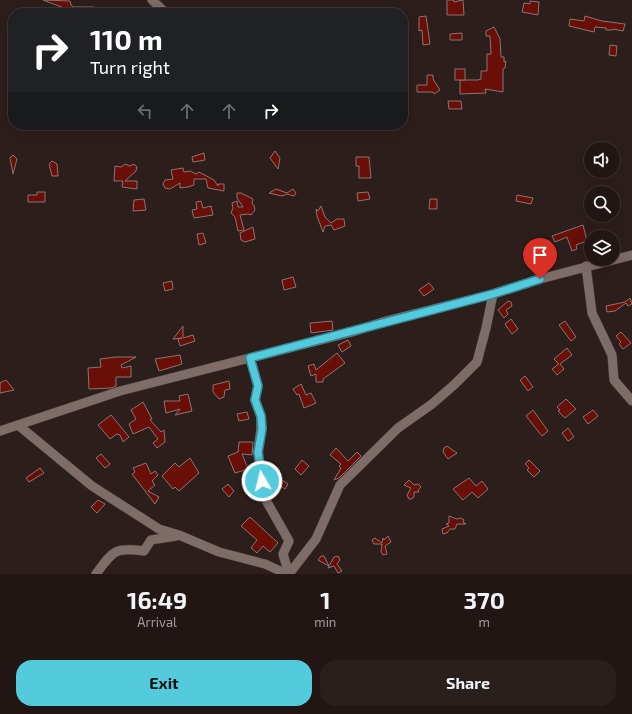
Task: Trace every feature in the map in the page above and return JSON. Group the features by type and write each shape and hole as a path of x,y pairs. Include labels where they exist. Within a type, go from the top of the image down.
{"street":[{"path":"152,0 161,8"},
{"path":"620,258 632,255"},
{"path":"0,431 120,391 493,294 586,266 592,313 612,355 614,380 632,400"},
{"path":"288,574 316,539 340,485 398,428 455,384 477,362 493,294"},
{"path":"250,358 258,386 255,400 261,416 262,429 258,452 262,481 267,502 289,541 283,554 288,574"},
{"path":"18,425 92,486 159,529 179,535 219,552 265,564 288,574"},
{"path":"96,574 112,553 128,549 144,551 150,540 179,535"}],"building":[{"path":"43,0 70,1 73,7 94,7 94,8 64,8"},
{"path":"447,0 454,0 454,2 463,0 464,15 447,15"},
{"path":"530,1 539,2 538,15 522,12 524,3 530,4"},
{"path":"426,16 430,44 423,45 422,30 419,31 419,17"},
{"path":"585,16 602,21 625,24 623,31 613,29 606,30 606,28 595,27 594,32 569,26 570,19 584,21"},
{"path":"494,27 500,39 501,57 504,57 504,62 506,61 505,68 503,69 503,92 485,89 486,93 460,94 460,80 481,79 481,71 487,71 487,54 491,54 490,36 486,36 486,31"},
{"path":"462,33 462,40 450,40 450,34"},
{"path":"610,45 617,46 616,56 609,55"},
{"path":"455,69 465,69 465,80 455,80"},
{"path":"427,75 433,75 433,79 440,90 434,94 433,92 417,92 417,85 427,85"},
{"path":"448,101 461,101 462,109 449,109"},
{"path":"275,151 280,158 278,169 270,158"},
{"path":"204,153 205,160 193,162 192,157"},
{"path":"13,155 17,159 13,174 10,158"},
{"path":"356,157 369,157 371,178 359,178 359,166 356,166"},
{"path":"52,161 57,164 58,176 52,176 49,164"},
{"path":"125,164 130,166 134,164 137,167 136,171 125,181 137,181 137,189 122,187 123,181 114,181 115,166 121,167"},
{"path":"183,168 184,172 190,171 196,174 199,172 214,180 218,186 218,184 224,184 224,191 208,188 206,179 194,179 194,185 188,187 180,188 180,183 170,189 165,188 163,184 165,180 173,179 171,170"},
{"path":"276,189 287,193 293,189 296,193 294,196 287,194 282,196 269,193"},
{"path":"37,192 45,192 45,202 28,202 28,195 37,195"},
{"path":"368,192 370,199 358,201 357,193"},
{"path":"237,193 241,193 253,199 252,204 254,205 255,210 251,215 240,215 244,230 238,231 235,217 231,213 233,208 232,203 237,201 238,207 243,207 237,198"},
{"path":"517,195 533,198 531,204 516,201"},
{"path":"144,199 146,210 133,211 134,200"},
{"path":"430,199 437,199 437,209 429,209"},
{"path":"201,201 203,208 211,206 213,215 194,218 192,210 197,209 196,202"},
{"path":"321,206 325,217 331,223 337,219 344,219 345,226 334,230 331,225 325,226 323,232 316,209 318,211"},
{"path":"583,225 584,242 576,245 577,249 572,251 567,237 555,242 552,236"},
{"path":"253,227 255,239 245,242 241,240 240,233"},
{"path":"203,233 206,243 199,245 197,234"},
{"path":"293,277 296,287 284,290 282,280"},
{"path":"172,281 173,289 165,291 163,283"},
{"path":"429,283 434,289 424,296 419,290"},
{"path":"630,298 632,304 628,306 626,303 615,311 607,312 606,306 625,302"},
{"path":"508,301 511,302 512,306 506,310 508,314 504,318 498,310"},
{"path":"511,319 518,329 512,334 505,324"},
{"path":"332,321 333,330 311,333 310,323"},
{"path":"565,321 576,337 571,341 559,325"},
{"path":"183,326 183,338 193,335 195,341 180,346 178,339 182,338 173,339"},
{"path":"621,332 631,343 623,349 619,344 621,342 616,336"},
{"path":"348,340 351,346 342,352 338,345"},
{"path":"567,348 572,355 560,364 564,369 557,375 552,369 559,364 554,359"},
{"path":"337,353 345,363 323,379 323,382 316,382 316,374 311,376 308,366 314,364 316,370"},
{"path":"180,355 182,364 159,371 155,359"},
{"path":"136,357 121,365 122,368 131,366 131,377 116,377 116,386 111,388 89,389 88,368 101,367 100,359"},
{"path":"525,376 533,387 528,391 520,380"},
{"path":"6,380 14,390 0,393 0,383"},
{"path":"229,381 230,389 225,390 224,397 219,399 213,392 213,385"},
{"path":"301,384 306,395 311,393 316,403 304,408 299,394 297,395 293,389"},
{"path":"188,394 192,411 175,415 180,409 166,413 164,401 180,401 179,396"},
{"path":"566,399 576,409 565,418 558,411 560,410 557,407"},
{"path":"143,402 152,419 150,420 161,432 164,430 165,442 157,448 153,443 158,439 149,427 133,434 129,424 136,419 131,410"},
{"path":"533,410 548,431 542,436 526,416"},
{"path":"593,410 598,416 588,424 583,417"},
{"path":"247,412 249,419 239,421 237,414"},
{"path":"111,415 129,437 123,442 120,435 117,434 110,439 98,425"},
{"path":"568,428 574,437 568,441 562,433"},
{"path":"239,442 253,442 252,455 242,454 248,469 235,473 228,456 238,452"},
{"path":"447,446 457,453 448,459 443,452 444,448"},
{"path":"336,448 348,461 357,452 361,456 339,478 334,480 341,468 339,466 341,464 330,455"},
{"path":"101,454 110,464 105,468 96,458"},
{"path":"190,458 199,473 179,491 175,487 173,489 162,476 175,463 179,467"},
{"path":"302,460 309,466 301,475 295,469"},
{"path":"529,460 540,471 534,477 527,470 529,468 525,464"},
{"path":"146,463 151,474 155,471 158,475 152,481 155,485 148,491 159,497 155,504 132,474 135,472 133,468"},
{"path":"40,468 44,473 29,482 26,478"},
{"path":"275,475 288,484 285,489 272,480"},
{"path":"469,478 476,486 482,481 488,489 478,498 472,492 463,500 453,489"},
{"path":"409,480 414,485 418,484 421,487 418,490 419,492 414,492 414,497 411,499 409,499 407,495 411,488 404,485"},
{"path":"228,484 234,491 229,497 222,489"},
{"path":"98,500 105,504 97,513 91,507"},
{"path":"449,516 457,519 461,518 466,524 457,524 455,529 450,529 447,533 443,534 442,529 449,526 446,524 449,523"},
{"path":"250,517 278,543 270,552 263,546 257,553 251,548 257,540 241,526"},
{"path":"388,536 391,542 385,546 387,554 383,555 381,552 382,544 374,544 372,540 375,538 382,543 383,538 384,540"},
{"path":"321,556 324,556 329,566 318,560"},
{"path":"338,556 340,560 337,564 342,571 338,573 334,566 328,568 334,557"}],"route":[{"path":"262,481 258,452 262,429 261,416 255,400 258,386 250,358 493,294 540,279"}]}
